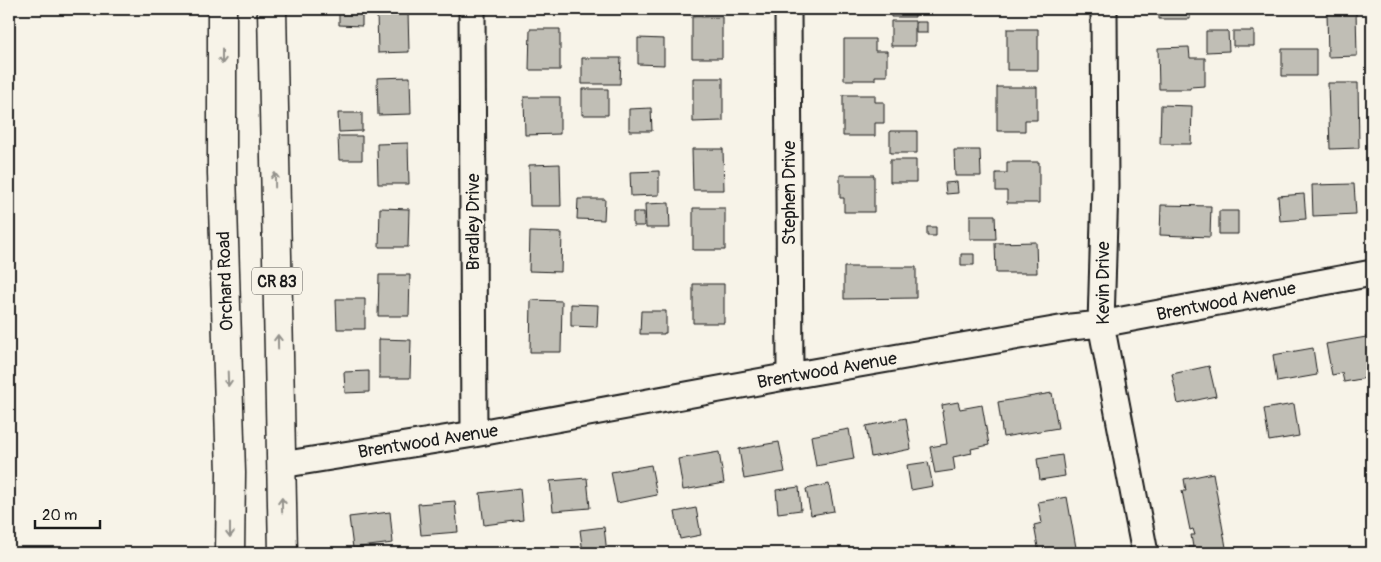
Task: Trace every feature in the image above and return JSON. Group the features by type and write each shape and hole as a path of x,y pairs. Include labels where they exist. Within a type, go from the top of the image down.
{"main road":[{"name":"Orchard Road","path":"222,9 222,173 231,473 230,553"},
{"name":"CR 83","path":"272,9 283,553"}],"street":[{"name":"Bradley Drive","path":"472,9 474,434"},
{"name":"Stephen Drive","path":"788,9 790,376"},
{"name":"Kevin Drive","path":"1104,9 1105,186 1101,324 1145,553"},
{"name":"Brentwood Avenue","path":"281,465 474,434 790,376 1071,327 1101,324 1372,273"}],"building":[{"path":"339,9 362,9 362,26 339,25"},
{"path":"891,9 915,9 915,17 891,17"},
{"path":"1159,9 1190,9 1190,19 1159,19"},
{"path":"1356,11 1357,56 1328,57 1327,12"},
{"path":"377,12 408,12 409,52 378,53"},
{"path":"692,17 722,17 722,58 692,58"},
{"path":"891,21 915,21 915,46 891,46"},
{"path":"916,22 927,22 927,33 916,33"},
{"path":"530,29 560,29 560,70 529,70"},
{"path":"1007,29 1038,29 1038,70 1007,70"},
{"path":"1206,31 1228,31 1229,51 1206,52"},
{"path":"1233,31 1254,31 1254,46 1233,46"},
{"path":"638,38 664,39 664,65 638,64"},
{"path":"844,39 875,39 875,51 887,51 887,76 875,76 875,80 844,80"},
{"path":"1189,47 1190,58 1205,58 1205,86 1190,87 1190,89 1159,89 1158,48"},
{"path":"1282,49 1316,49 1316,76 1282,76"},
{"path":"582,58 621,58 620,84 582,84"},
{"path":"410,77 411,114 378,115 377,78"},
{"path":"693,78 723,78 723,121 693,122"},
{"path":"1328,83 1358,83 1359,148 1330,149"},
{"path":"997,87 1037,87 1037,120 1025,120 1025,131 997,131"},
{"path":"582,89 608,89 608,115 582,115"},
{"path":"843,95 875,95 875,102 884,102 884,123 875,123 875,136 843,136"},
{"path":"524,97 560,97 560,134 525,135"},
{"path":"1161,105 1192,106 1191,144 1160,144"},
{"path":"651,108 652,131 629,131 629,109"},
{"path":"338,113 362,113 362,131 339,132"},
{"path":"890,131 917,131 917,153 890,153"},
{"path":"338,136 362,136 362,160 339,160"},
{"path":"408,143 409,184 378,184 377,144"},
{"path":"692,149 723,149 724,190 693,190"},
{"path":"954,150 980,150 981,176 955,176"},
{"path":"890,160 916,160 916,182 890,182"},
{"path":"1007,162 1039,162 1039,203 1007,203 1007,191 996,191 996,173 1007,173"},
{"path":"560,164 561,206 530,206 529,165"},
{"path":"659,171 659,195 631,196 630,172"},
{"path":"840,175 874,175 874,212 844,212 844,198 840,198"},
{"path":"957,182 958,193 946,194 945,183"},
{"path":"1354,184 1356,214 1313,216 1312,185"},
{"path":"1304,194 1306,219 1280,221 1278,196"},
{"path":"578,199 605,199 604,220 577,219"},
{"path":"669,203 670,228 646,228 645,204"},
{"path":"1161,205 1211,206 1210,237 1160,235"},
{"path":"380,208 409,209 408,247 379,247"},
{"path":"693,208 725,208 725,250 693,250"},
{"path":"1219,211 1238,211 1238,234 1219,234"},
{"path":"633,212 644,212 644,226 633,226"},
{"path":"970,215 995,215 996,239 970,239"},
{"path":"927,227 936,227 936,236 927,236"},
{"path":"530,232 562,233 561,272 529,271"},
{"path":"1036,242 1037,273 996,273 995,243"},
{"path":"961,254 974,254 974,265 961,265"},
{"path":"844,267 916,267 916,298 844,299"},
{"path":"379,275 410,275 409,316 378,316"},
{"path":"693,284 724,284 724,323 693,323"},
{"path":"336,299 365,299 365,329 337,329"},
{"path":"531,300 562,301 561,352 530,352"},
{"path":"571,304 598,305 597,327 571,326"},
{"path":"641,311 666,311 666,333 640,334"},
{"path":"1372,336 1372,377 1344,382 1342,373 1332,375 1326,344"},
{"path":"379,339 411,340 410,378 379,378"},
{"path":"1313,348 1317,375 1277,382 1273,355"},
{"path":"1209,366 1216,396 1178,404 1172,374"},
{"path":"369,371 369,392 345,393 344,372"},
{"path":"1052,393 1058,428 1003,437 998,402"},
{"path":"958,402 960,409 982,405 989,445 971,449 972,453 953,457 955,470 935,473 930,447 947,444 942,405"},
{"path":"1294,404 1299,436 1269,441 1264,409"},
{"path":"906,418 911,449 871,457 866,426"},
{"path":"849,429 854,459 816,466 811,436"},
{"path":"779,442 785,472 744,479 739,449"},
{"path":"719,452 724,483 683,490 678,459"},
{"path":"1062,455 1065,476 1040,480 1037,459"},
{"path":"928,462 933,486 911,490 907,465"},
{"path":"651,465 657,495 617,503 611,472"},
{"path":"1213,473 1227,553 1190,553 1189,547 1193,547 1191,535 1195,535 1193,529 1190,530 1182,491 1186,491 1184,479"},
{"path":"587,478 590,508 553,511 550,481"},
{"path":"829,484 834,511 811,515 806,489"},
{"path":"799,487 801,510 778,513 776,490"},
{"path":"520,488 523,520 484,525 480,493"},
{"path":"1067,497 1077,553 1039,553 1034,525 1042,523 1038,502"},
{"path":"455,501 458,532 421,535 418,504"},
{"path":"696,508 701,535 680,539 675,512"},
{"path":"390,512 393,543 353,548 349,517"},
{"path":"604,527 607,553 583,553 580,530"}]}
